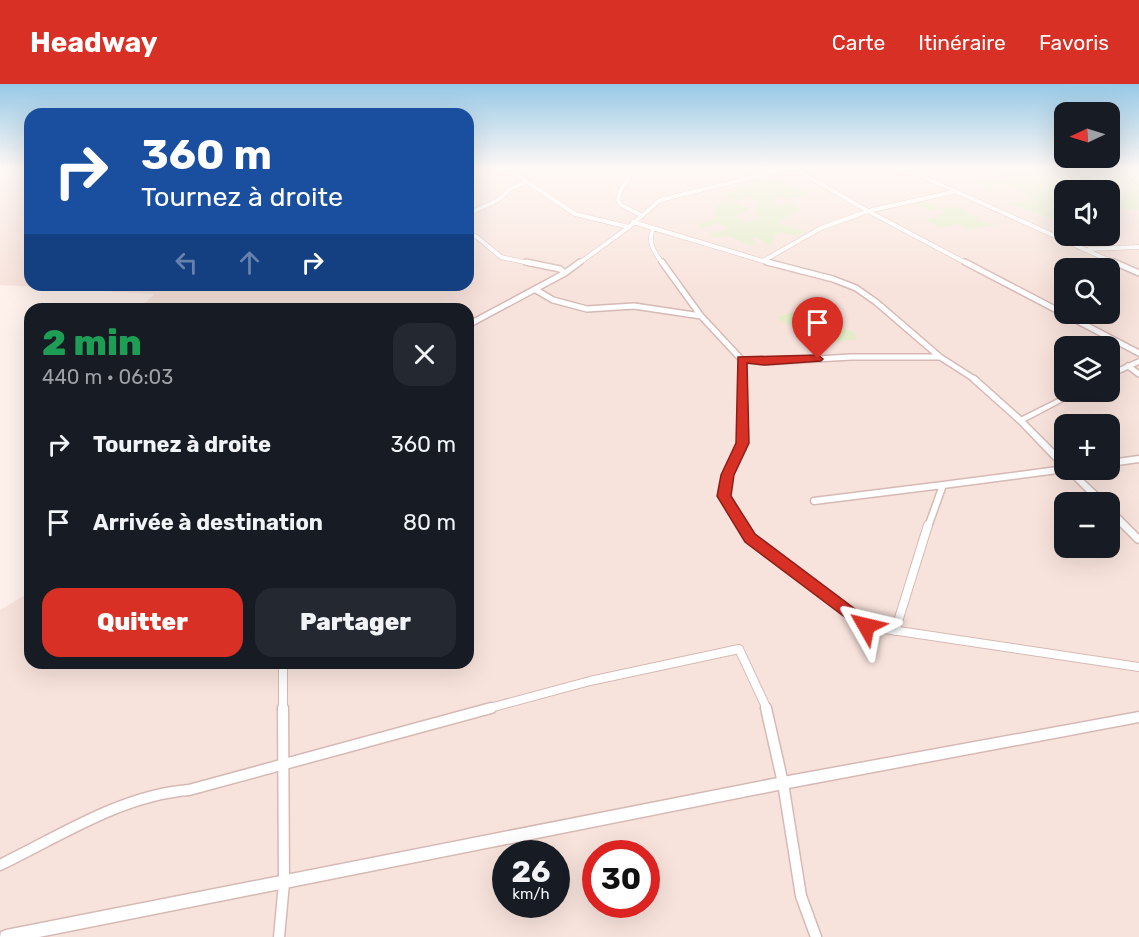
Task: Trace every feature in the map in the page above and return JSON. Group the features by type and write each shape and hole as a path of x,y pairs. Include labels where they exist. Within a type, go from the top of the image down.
{"street":[{"path":"567,209 575,214 628,227"},
{"path":"629,209 641,215"},
{"path":"474,322 565,273 649,209"},
{"path":"864,209 1139,353"},
{"path":"763,261 811,232 878,209"},
{"path":"993,209 1089,249 1139,273"},
{"path":"633,222 763,261 833,279 856,288 876,302 940,357 971,376 1020,420 1054,455"},
{"path":"652,229 650,236 653,250 701,316 742,360 765,362 851,357 940,357"},
{"path":"474,236 501,256 560,269 565,273"},
{"path":"1089,249 1139,247"},
{"path":"536,290 553,300 587,309 634,306 701,316"},
{"path":"742,360 743,435 740,450 728,475 724,491 727,502 742,527 760,546 866,626 1139,667"},
{"path":"1120,370 1139,361"},
{"path":"1128,366 1139,374"},
{"path":"1020,420 1057,402"},
{"path":"1120,462 1139,459"},
{"path":"814,501 1054,470"},
{"path":"1079,480 1091,492"},
{"path":"895,631 934,506 943,485"},
{"path":"1120,521 1139,540"},
{"path":"0,865 133,802 176,789 189,790 590,681 739,649 766,707 783,783 801,896 816,937"},
{"path":"279,937 284,883 283,669"},
{"path":"6,937 783,783 1139,717"}],"shaded area":[{"path":"0,209 24,209 24,286 0,285"},
{"path":"474,209 1054,209 1054,246 1120,246 1120,209 1139,209 1139,937 0,937 0,610 24,596 24,669 474,669 474,303 144,303 155,294 103,291 474,291"}],"green space":[{"path":"716,209 751,209 736,216 747,223 760,218 756,209 801,209 778,222 805,232 796,236 780,232 774,236 775,240 770,246 751,237 757,244 751,246 729,236 715,238 709,234 728,229 720,223 702,228 699,224 717,218 712,213"},
{"path":"940,209 961,209 980,218 977,220 997,225 967,229 957,224 942,228 924,219 938,217 946,212"},
{"path":"1024,209 1054,209 1054,220"},
{"path":"793,312 827,312 832,325 854,332 857,339 822,343 777,318"}],"route":[{"path":"818,359 765,362 742,360 742,443 737,459 728,475 724,496 750,538 866,626"}]}
